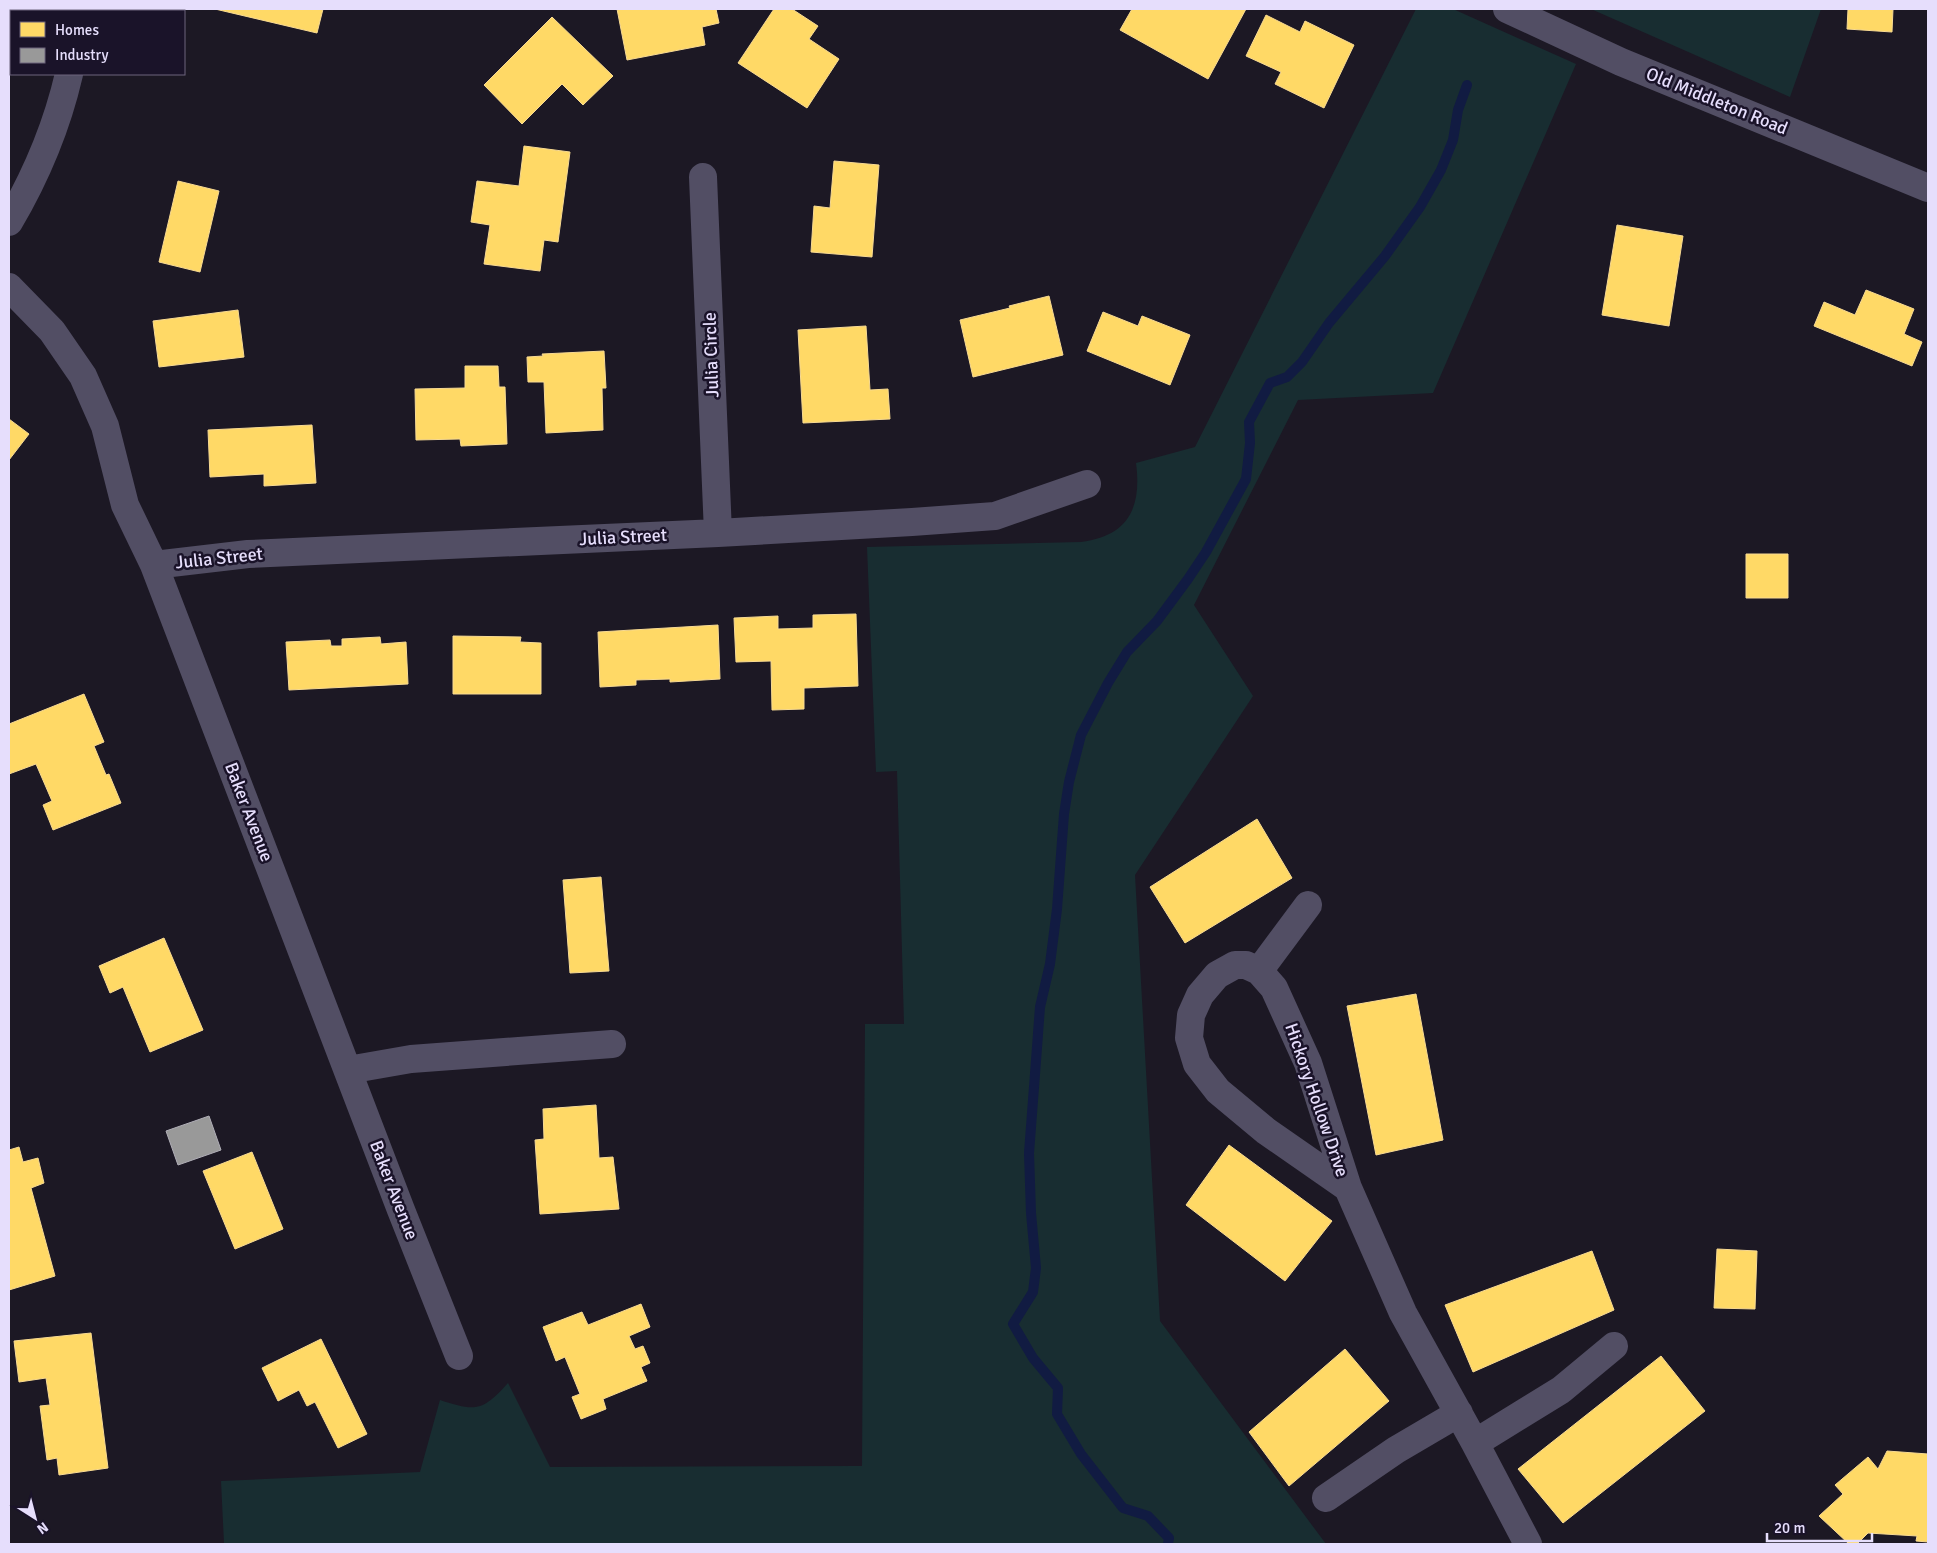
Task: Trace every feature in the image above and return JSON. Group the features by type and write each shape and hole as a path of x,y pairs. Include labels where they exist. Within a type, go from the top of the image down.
{"street":[{"name":"Old Middleton Road","path":"1507,9 1621,62 1928,188"},
{"path":"9,222 26,193 50,139 69,75"},
{"name":"Julia Circle","path":"703,177 718,532"},
{"name":"Baker Avenue","path":"9,287 52,331 83,376 105,426 125,505 154,565 459,1356"},
{"name":"Julia Street","path":"154,565 248,554 718,532 995,516 1087,484"},
{"path":"1259,971 1308,905"},
{"name":"Hickory Hollow Drive","path":"1348,1188 1266,1131 1218,1091 1197,1064 1189,1038 1191,1015 1200,996 1217,975 1235,966 1246,965 1259,971 1274,988 1308,1062 1348,1188 1403,1313 1476,1442 1528,1544"},
{"path":"348,1070 411,1059 612,1044"},
{"path":"1476,1442 1561,1390 1614,1346"},
{"path":"1326,1498 1396,1450 1459,1413"}],"green space":[{"path":"1416,9 1453,9 1576,64 1433,393 1298,400 1194,605 1253,696 1135,875 1160,1321 1326,1544 224,1543 221,1481 420,1472 440,1400 462,1406 478,1406 492,1399 508,1383 550,1467 862,1466 865,1024 904,1024 897,771 876,772 867,547 1081,542 1097,539 1121,526 1134,506 1137,493 1136,463 1195,447"},
{"path":"1591,9 1821,9 1790,97"}],"building: Homes":[{"path":"215,9 323,9 317,33"},
{"path":"617,9 716,9 719,23 702,27 705,45 627,60"},
{"path":"774,9 792,9 818,26 809,39 839,59 807,108 738,63"},
{"path":"1132,9 1246,9 1208,79 1120,30"},
{"path":"1848,9 1893,9 1892,32 1847,29"},
{"path":"1266,15 1300,32 1305,21 1354,45 1324,108 1275,84 1281,72 1246,56"},
{"path":"552,17 613,76 583,105 562,84 522,124 484,85"},
{"path":"524,146 570,152 558,242 544,240 540,271 484,264 490,225 471,222 477,181 519,186"},
{"path":"834,161 879,165 872,257 811,252 814,206 830,208"},
{"path":"178,181 219,191 200,272 159,262"},
{"path":"1617,225 1683,236 1669,326 1602,315"},
{"path":"1866,290 1914,309 1904,334 1922,342 1912,366 1814,326 1824,302 1855,315"},
{"path":"1049,296 1063,355 973,377 960,320"},
{"path":"238,310 244,357 159,367 153,321"},
{"path":"1103,312 1138,326 1142,316 1190,335 1170,385 1087,351"},
{"path":"866,326 870,390 888,389 890,419 803,423 798,330"},
{"path":"604,351 606,388 602,388 603,430 546,433 544,382 528,382 527,357 543,356 542,354"},
{"path":"465,366 498,366 499,387 505,387 507,444 461,446 460,439 416,440 415,389 465,388"},
{"path":"9,419 29,434 9,460"},
{"path":"312,425 316,483 264,486 264,474 210,477 208,430"},
{"path":"1746,554 1788,554 1788,598 1746,598"},
{"path":"856,614 858,686 804,688 804,709 772,710 771,661 736,662 734,618 778,616 778,629 813,628 813,615"},
{"path":"718,625 720,679 670,682 670,679 636,680 636,685 600,687 598,632"},
{"path":"453,636 521,637 520,642 541,643 541,694 453,694"},
{"path":"380,637 381,644 406,642 408,684 289,690 286,642 330,640 331,646 342,646 342,639"},
{"path":"84,694 104,742 94,746 106,775 109,774 121,803 53,830 43,805 52,801 36,764 9,774 9,724"},
{"path":"1257,819 1292,878 1185,943 1150,887"},
{"path":"601,877 609,971 570,973 563,880"},
{"path":"164,938 203,1030 150,1052 123,987 110,993 99,966"},
{"path":"1416,994 1443,1140 1376,1155 1347,1006"},
{"path":"596,1105 599,1158 613,1157 619,1209 540,1214 535,1140 544,1139 543,1109"},
{"path":"1229,1145 1332,1221 1285,1281 1186,1205"},
{"path":"19,1147 23,1162 38,1158 44,1183 31,1188 55,1276 9,1290 9,1150"},
{"path":"252,1152 283,1229 235,1249 203,1171"},
{"path":"1717,1249 1757,1251 1755,1309 1714,1308"},
{"path":"1592,1251 1614,1310 1473,1372 1445,1305"},
{"path":"641,1304 650,1327 629,1336 635,1349 643,1346 650,1363 641,1367 647,1381 603,1399 606,1409 581,1419 572,1397 580,1394 565,1357 556,1361 543,1327 582,1312 588,1325"},
{"path":"91,1333 108,1468 59,1475 57,1458 47,1460 40,1406 50,1405 46,1378 19,1382 14,1341"},
{"path":"321,1339 367,1434 338,1448 315,1402 307,1406 299,1390 278,1401 262,1368"},
{"path":"1345,1349 1389,1401 1289,1486 1249,1432"},
{"path":"1661,1356 1705,1411 1563,1523 1518,1469"},
{"path":"1887,1451 1928,1454 1928,1542 1916,1541 1917,1536 1868,1533 1857,1544 1849,1544 1819,1516 1843,1494 1835,1485 1868,1457 1878,1469"}],"building: Industry":[{"path":"209,1116 221,1150 178,1165 166,1131"}],"waterway":[{"path":"1168,1544 1169,1538 1148,1516 1123,1508 1081,1454 1057,1414 1058,1388 1033,1358 1013,1324 1033,1292 1036,1268 1031,1213 1029,1153 1040,1007 1050,964 1057,909 1064,814 1069,782 1081,735 1108,683 1127,652 1157,621 1188,579 1206,552 1246,479 1250,443 1249,422 1270,383 1287,377 1302,362 1329,323 1385,256 1420,207 1441,170 1453,140 1458,110 1467,85"}]}
